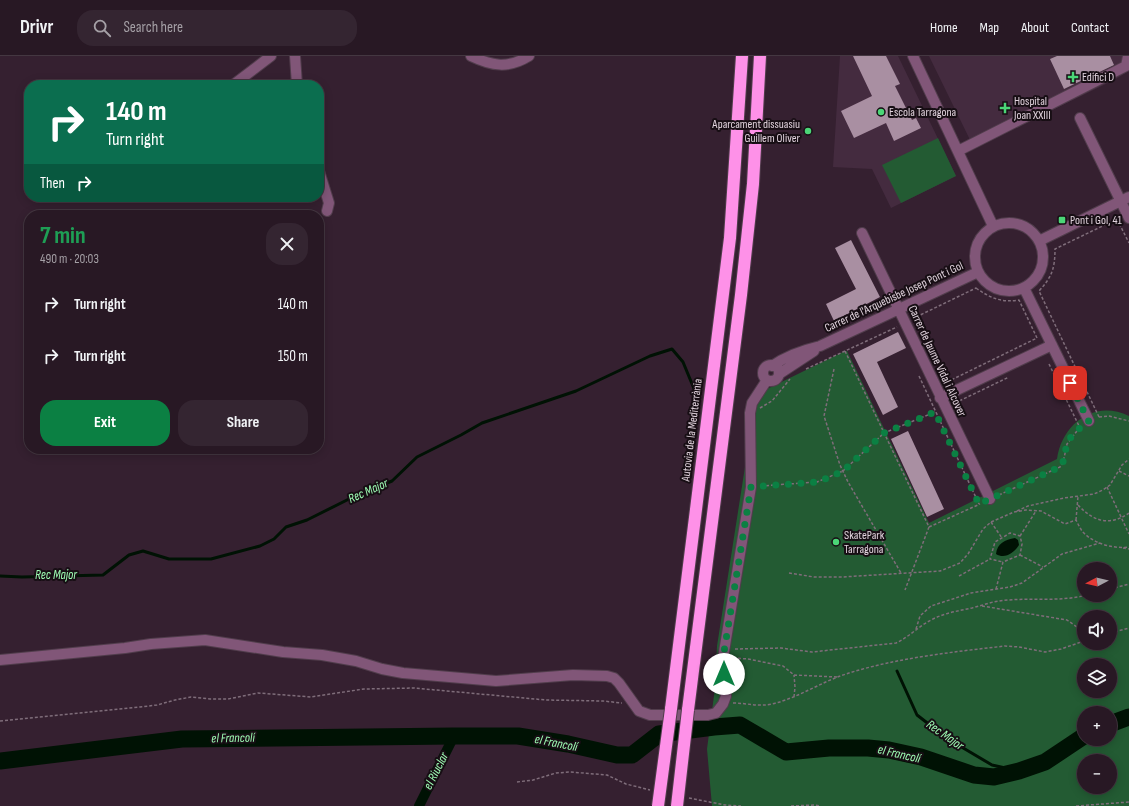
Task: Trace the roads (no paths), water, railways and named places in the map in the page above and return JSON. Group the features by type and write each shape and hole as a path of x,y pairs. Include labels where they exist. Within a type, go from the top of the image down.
{"highway":[{"path":"735,56 738,120"},
{"name":"Autovia de la Mediterrània","path":"658,806 730,238 742,56"},
{"path":"677,806 741,295 753,184 760,56"}],"street":[{"path":"240,80 271,56"},
{"path":"295,56 297,80"},
{"path":"471,56 485,62 498,65 520,62 529,56"},
{"path":"913,56 993,226"},
{"path":"958,151 1126,66 1128,56"},
{"path":"1080,118 1125,199 1129,218"},
{"path":"324,187 329,203 327,211"},
{"path":"1039,241 1125,199"},
{"path":"1009,222 1020,224 1033,232 1039,241 1042,250 1042,264 1037,276 1024,288 1012,291 995,289 984,281 978,272 975,264 975,249 979,239 993,226 1009,222"},
{"name":"Carrer de Jaume Vidal i Alcover","path":"862,233 940,398 990,499"},
{"name":"Carrer de l'Arquebisbe Josep Pont i Gol","path":"779,374 820,346 978,272"},
{"path":"1024,288 1089,422"},
{"path":"940,398 1052,345"},
{"name":"Carrer de l'Arquebisbe Josep Pont i Gol","path":"772,366 780,360 820,346"},
{"path":"768,366 776,367 779,374 775,380 767,380 764,377 764,373 768,366"},
{"path":"0,660 125,648 151,644 205,640 283,652 322,655 356,661 382,669 404,673 496,681 573,676 607,676 614,678 619,683 639,711 650,715 702,715 716,712 723,704 726,696 723,658 751,487 751,408 752,403 767,380"}],"waterway":[{"name":"Rec Major","path":"0,576 22,577 103,575 129,555 143,551 169,559 211,559 260,546 274,539 286,527 307,520 355,496 392,481 417,457 482,423 576,391 650,356 672,349 683,362 697,396"},
{"name":"Rec Major","path":"897,671 917,715 948,739 992,765 1019,771"},
{"name":"el Francolí","path":"1117,721 1129,717"},
{"name":"el Francolí","path":"0,761 182,739 454,736 518,736 568,744 617,755 632,755 659,734 740,725 786,752 829,748 868,748 889,750 921,757 974,775 994,777 1019,771 1045,762 1077,741"},
{"name":"el Riuclar","path":"419,806 454,736"}],"place":[{"name":"Edifici D","path":"1073,77"},
{"name":"Hospital Joan XXIII","path":"1005,108"},
{"name":"Escola Tarragona","path":"881,112"},
{"name":"Aparcament dissuasiu Guillem Oliver","path":"808,131"},
{"name":"Pont i Gol, 41","path":"1062,220"},
{"name":"SkatePark Tarragona","path":"836,542"}]}
